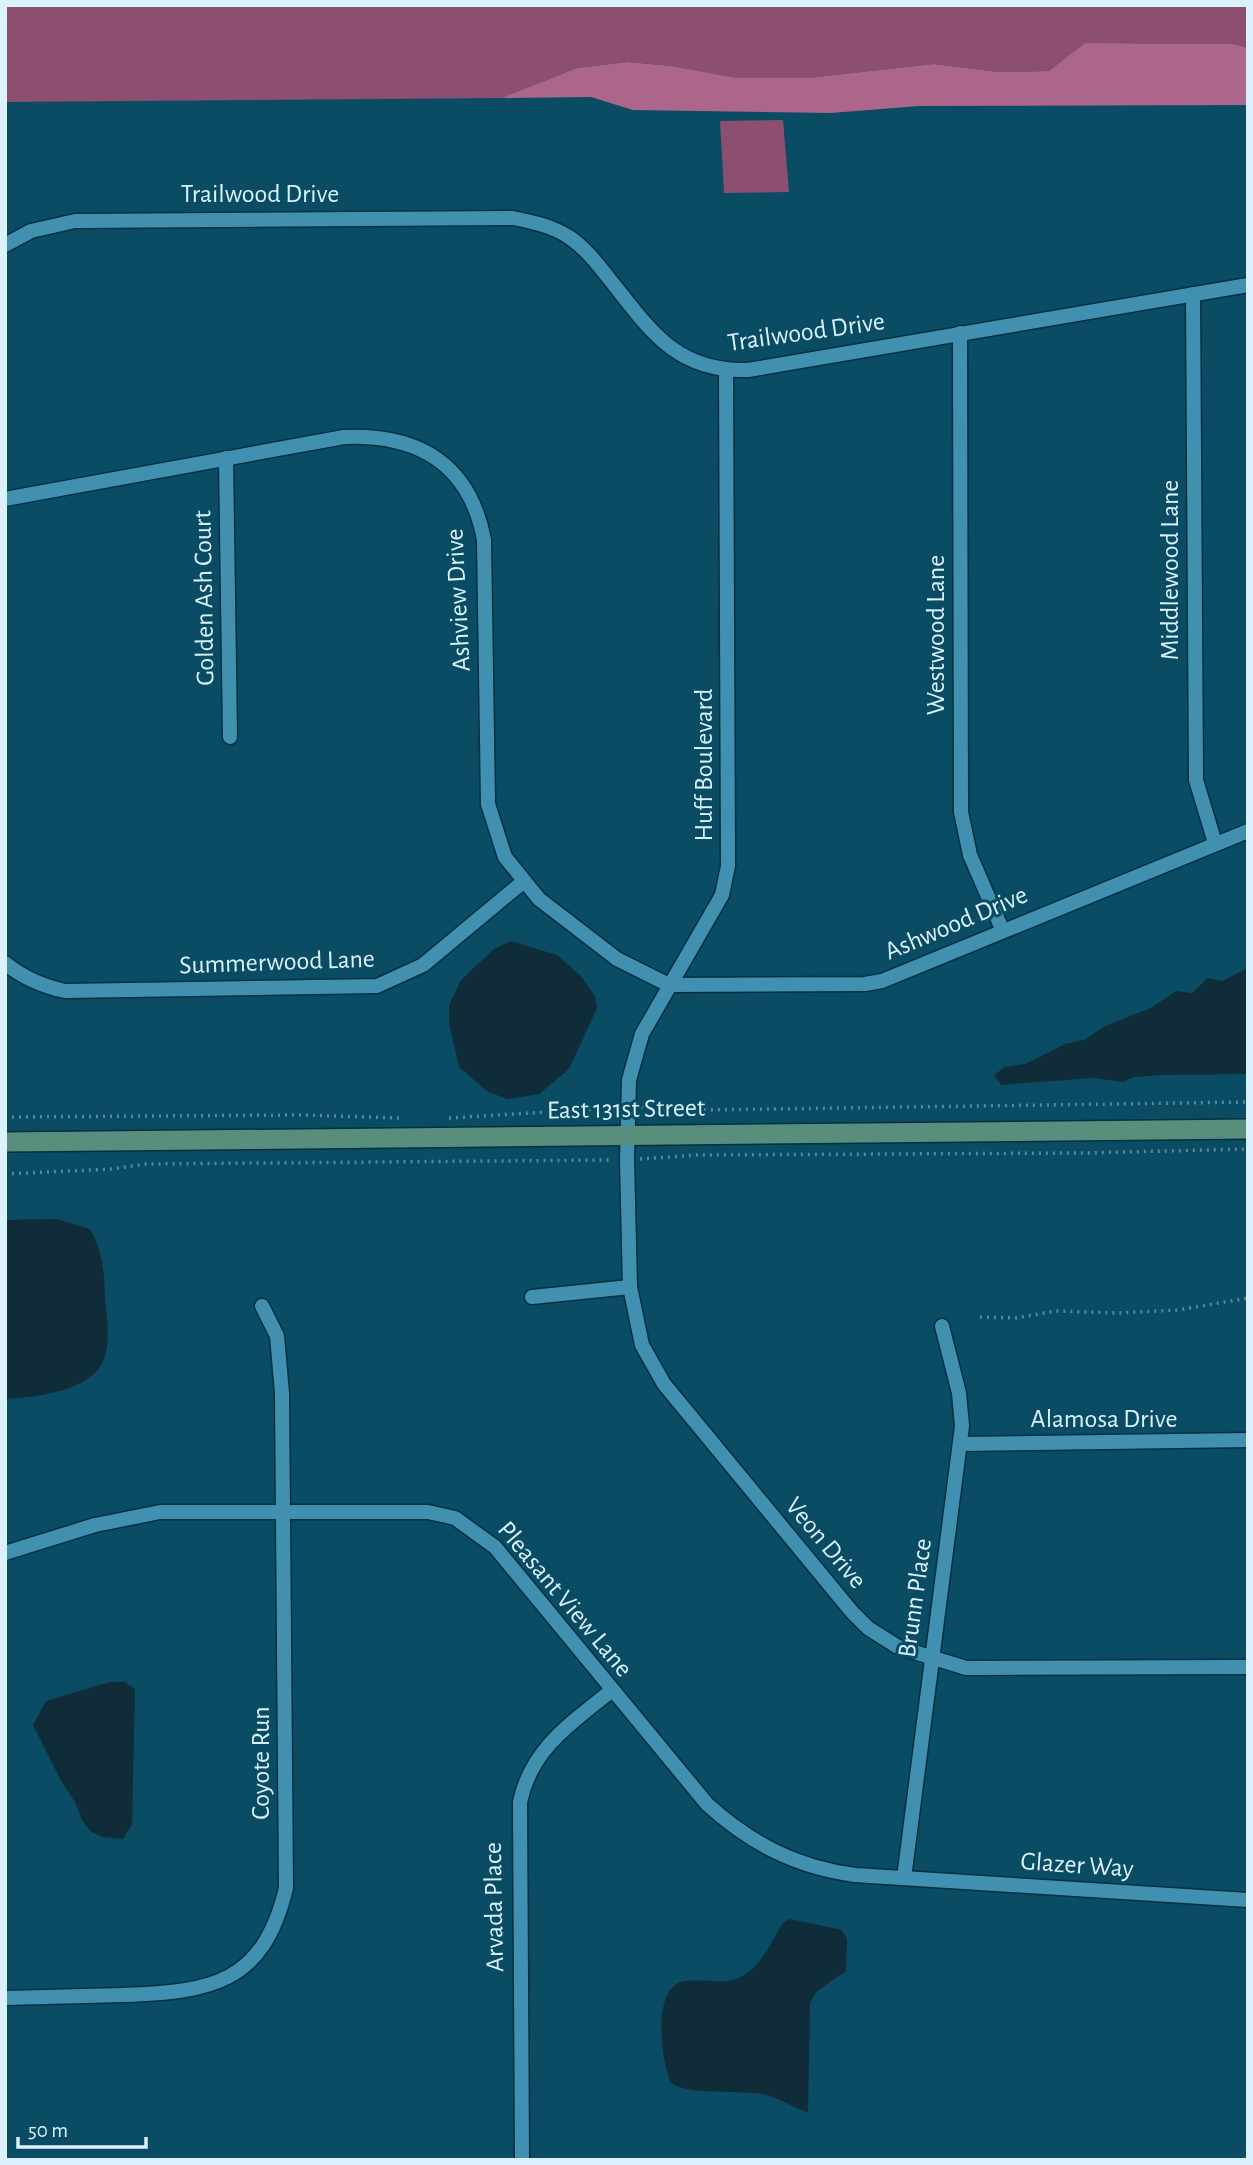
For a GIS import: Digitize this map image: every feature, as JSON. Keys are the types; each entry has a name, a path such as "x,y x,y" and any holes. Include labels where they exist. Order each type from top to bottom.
{"street":[{"name":"Trailwood Drive","path":"7,244 31,231 75,221 524,220 552,228 586,251 653,334 673,351 710,368 726,370 748,370 1248,285"},
{"name":"Middlewood Lane","path":"1193,294 1196,780 1215,843"},
{"name":"Westwood Lane","path":"960,333 961,811 970,855 1002,929"},
{"name":"Huff Boulevard","path":"628,1135 628,1094 634,1058 642,1034 669,985 698,942 722,895 728,866 726,370"},
{"name":"Ashview Drive","path":"5,499 344,437 381,437 419,447 440,460 458,479 473,502 484,540 488,804 505,857 524,881 561,918 617,959 669,985"},
{"name":"Golden Ash Court","path":"226,458 230,737"},
{"name":"Ashwood Drive","path":"669,985 873,983 911,971 1002,929 1248,831"},
{"name":"Summerwood Lane","path":"5,963 18,974 44,987 65,991 377,986 424,965 524,881"},
{"name":"East 131st Street","path":"5,1142 1248,1129"},
{"name":"Veon Drive","path":"628,1135 630,1287 642,1345 664,1384 852,1612 898,1647 966,1668 1248,1667"},
{"path":"532,1297 630,1287"},
{"name":"Coyote Run","path":"5,1998 197,1990 237,1972 268,1939 280,1914 286,1888 280,1350 277,1336 262,1306"},
{"name":"Brunn Place","path":"904,1878 961,1444 959,1392 942,1326"},
{"name":"Alamosa Drive","path":"961,1444 1248,1440"},
{"name":"Pleasant View Lane","path":"5,1553 138,1514 401,1510 455,1518 495,1547 611,1691 707,1804 759,1846 796,1862 835,1873 904,1878"},
{"name":"Arvada Place","path":"522,2160 520,1802 523,1785 542,1750 611,1691"},
{"name":"Glazer Way","path":"904,1878 1248,1900"}],"path":[{"path":"980,1317 1016,1318 1056,1311 1118,1313 1178,1310 1248,1298"}],"shaded area":[{"path":"5,5 1248,5 1248,48 1234,44 1086,43 1049,71 999,72 934,64 808,78 737,78 672,66 628,62 577,68 501,98 5,102"},
{"path":"1085,43 1234,44 1248,48 1248,105 919,106 831,113 633,110 591,97 501,98 577,68 628,62 672,66 737,78 808,78 934,64 999,72 1049,71"},
{"path":"783,120 789,192 724,193 720,121"}],"water":[{"path":"511,941 557,955 581,976 595,996 597,1008 569,1069 539,1094 508,1099 488,1092 459,1067 449,1023 449,1006 461,980 494,949"},
{"path":"1248,968 1248,1074 1160,1075 1134,1077 1123,1082 1092,1078 1001,1085 994,1075 1005,1067 1025,1064 1065,1044 1084,1040 1105,1026 1151,1008 1176,991 1192,993 1208,978 1222,981"},
{"path":"57,1219 90,1229 98,1245 103,1270 107,1323 104,1360 92,1376 69,1388 42,1395 5,1399 5,1220"},
{"path":"110,1682 125,1682 135,1689 132,1824 123,1839 103,1837 90,1831 33,1725 46,1701"},
{"path":"790,1919 842,1930 847,1939 846,1971 816,1992 810,2003 808,2113 762,2094 700,2091 671,2083 664,2058 662,2025 667,1996 674,1986 693,1980 730,1981 744,1975 756,1965 783,1923"}]}
